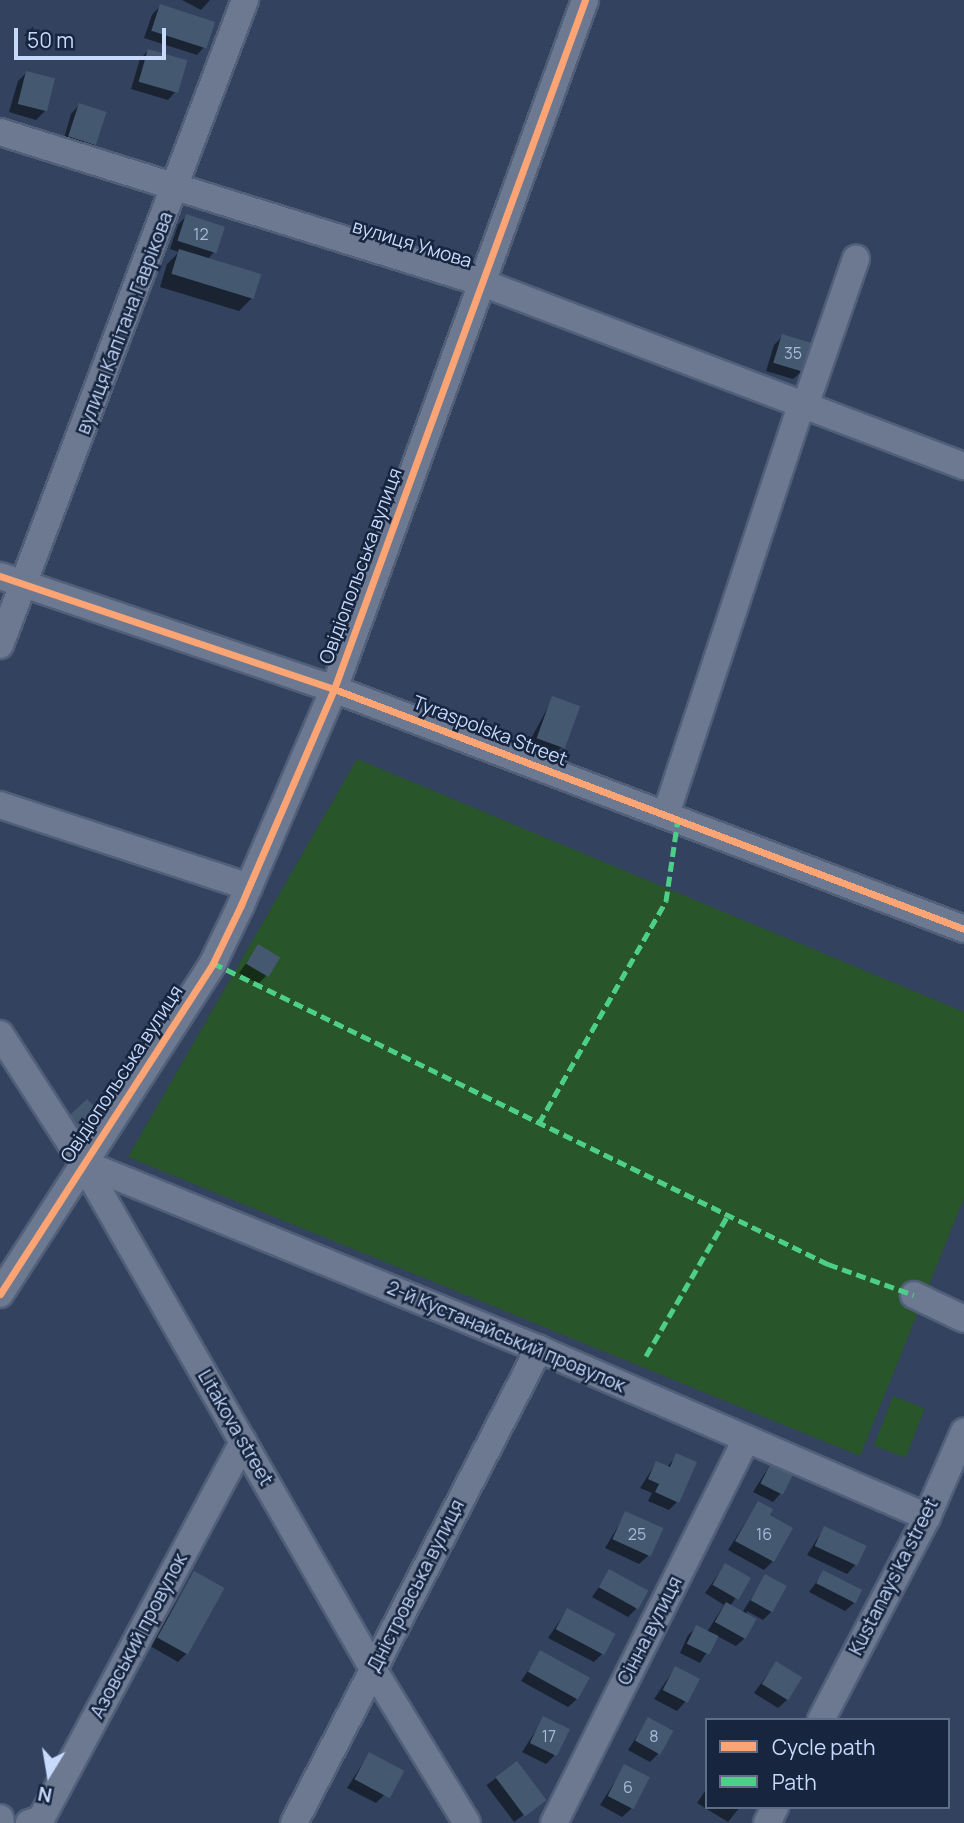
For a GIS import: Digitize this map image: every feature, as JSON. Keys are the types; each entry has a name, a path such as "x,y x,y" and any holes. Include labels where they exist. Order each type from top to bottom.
{"street":[{"name":"вулиця Капітана Гаврікова","path":"0,645 12,579 177,188 245,0"},
{"name":"Овідіопольська вулиця","path":"0,1294 213,963 249,887 334,689 480,282 585,0"},
{"name":"вулиця Умова","path":"0,132 480,282 964,466"},
{"path":"666,814 803,405 856,259"},
{"name":"Tyraspolska Street","path":"12,579 334,689 964,929"},
{"path":"0,805 249,887"},
{"name":"Litakova street","path":"0,1034 83,1163 373,1669 467,1823"},
{"name":"2-й Кустанайський провулок","path":"83,1163 539,1349 927,1517"},
{"path":"914,1295 964,1319"},
{"name":"Дністровська вулиця","path":"294,1823 539,1349"},
{"name":"Kustanays'ka street","path":"822,1718 927,1517 964,1432"},
{"name":"Сінна вулиця","path":"554,1823 746,1440"},
{"name":"Азовський провулок","path":"29,1823 41,1819 243,1442"},
{"path":"0,1818 1,1823"}],"green space":[{"path":"357,759 964,1012 964,1198 860,1456 128,1157"},
{"path":"893,1396 925,1408 906,1458 874,1445"}],"building":[{"path":"160,4 215,22 207,49 151,31"},
{"path":"148,49 187,60 178,93 139,82"},
{"path":"26,71 55,78 47,111 18,104"},
{"path":"79,103 107,112 96,145 68,136"},
{"path":"186,214 225,227 216,253 177,241"},
{"path":"179,249 261,274 254,299 171,274"},
{"path":"782,334 812,343 803,372 773,363"},
{"path":"552,696 580,706 565,749 537,738"},
{"path":"258,944 280,957 268,977 246,964"},
{"path":"87,1099 98,1111 77,1130 67,1118"},
{"path":"676,1453 697,1462 679,1503 655,1492 659,1484 648,1479 656,1461 670,1467"},
{"path":"775,1455 797,1466 783,1495 760,1484"},
{"path":"758,1501 773,1509 770,1515 793,1528 774,1562 735,1541"},
{"path":"625,1511 663,1528 651,1556 612,1539"},
{"path":"824,1526 867,1546 857,1566 815,1546"},
{"path":"725,1563 751,1578 738,1600 712,1585"},
{"path":"609,1569 648,1591 638,1609 599,1587"},
{"path":"823,1570 862,1590 855,1603 816,1583"},
{"path":"194,1571 225,1588 188,1654 157,1637"},
{"path":"765,1574 787,1586 772,1612 750,1600"},
{"path":"726,1602 757,1619 745,1639 715,1622"},
{"path":"567,1608 616,1634 604,1655 556,1629"},
{"path":"696,1625 718,1636 709,1655 687,1644"},
{"path":"540,1650 590,1678 578,1699 528,1672"},
{"path":"776,1661 802,1677 788,1700 762,1684"},
{"path":"675,1666 700,1679 688,1703 663,1690"},
{"path":"543,1716 570,1729 557,1756 530,1743"},
{"path":"648,1717 673,1731 660,1755 635,1741"},
{"path":"369,1752 404,1771 390,1798 354,1779"},
{"path":"517,1761 546,1800 525,1816 495,1777"},
{"path":"624,1764 650,1777 633,1809 608,1796"}],"marked path":[{"path":"539,1123 666,901 678,819"},
{"path":"213,963 828,1264 914,1295"},
{"path":"646,1356 728,1215"}],"cycle path":[{"path":"0,1294 213,963 241,905 334,689 585,0"},
{"path":"0,576 334,689 964,929"}]}
